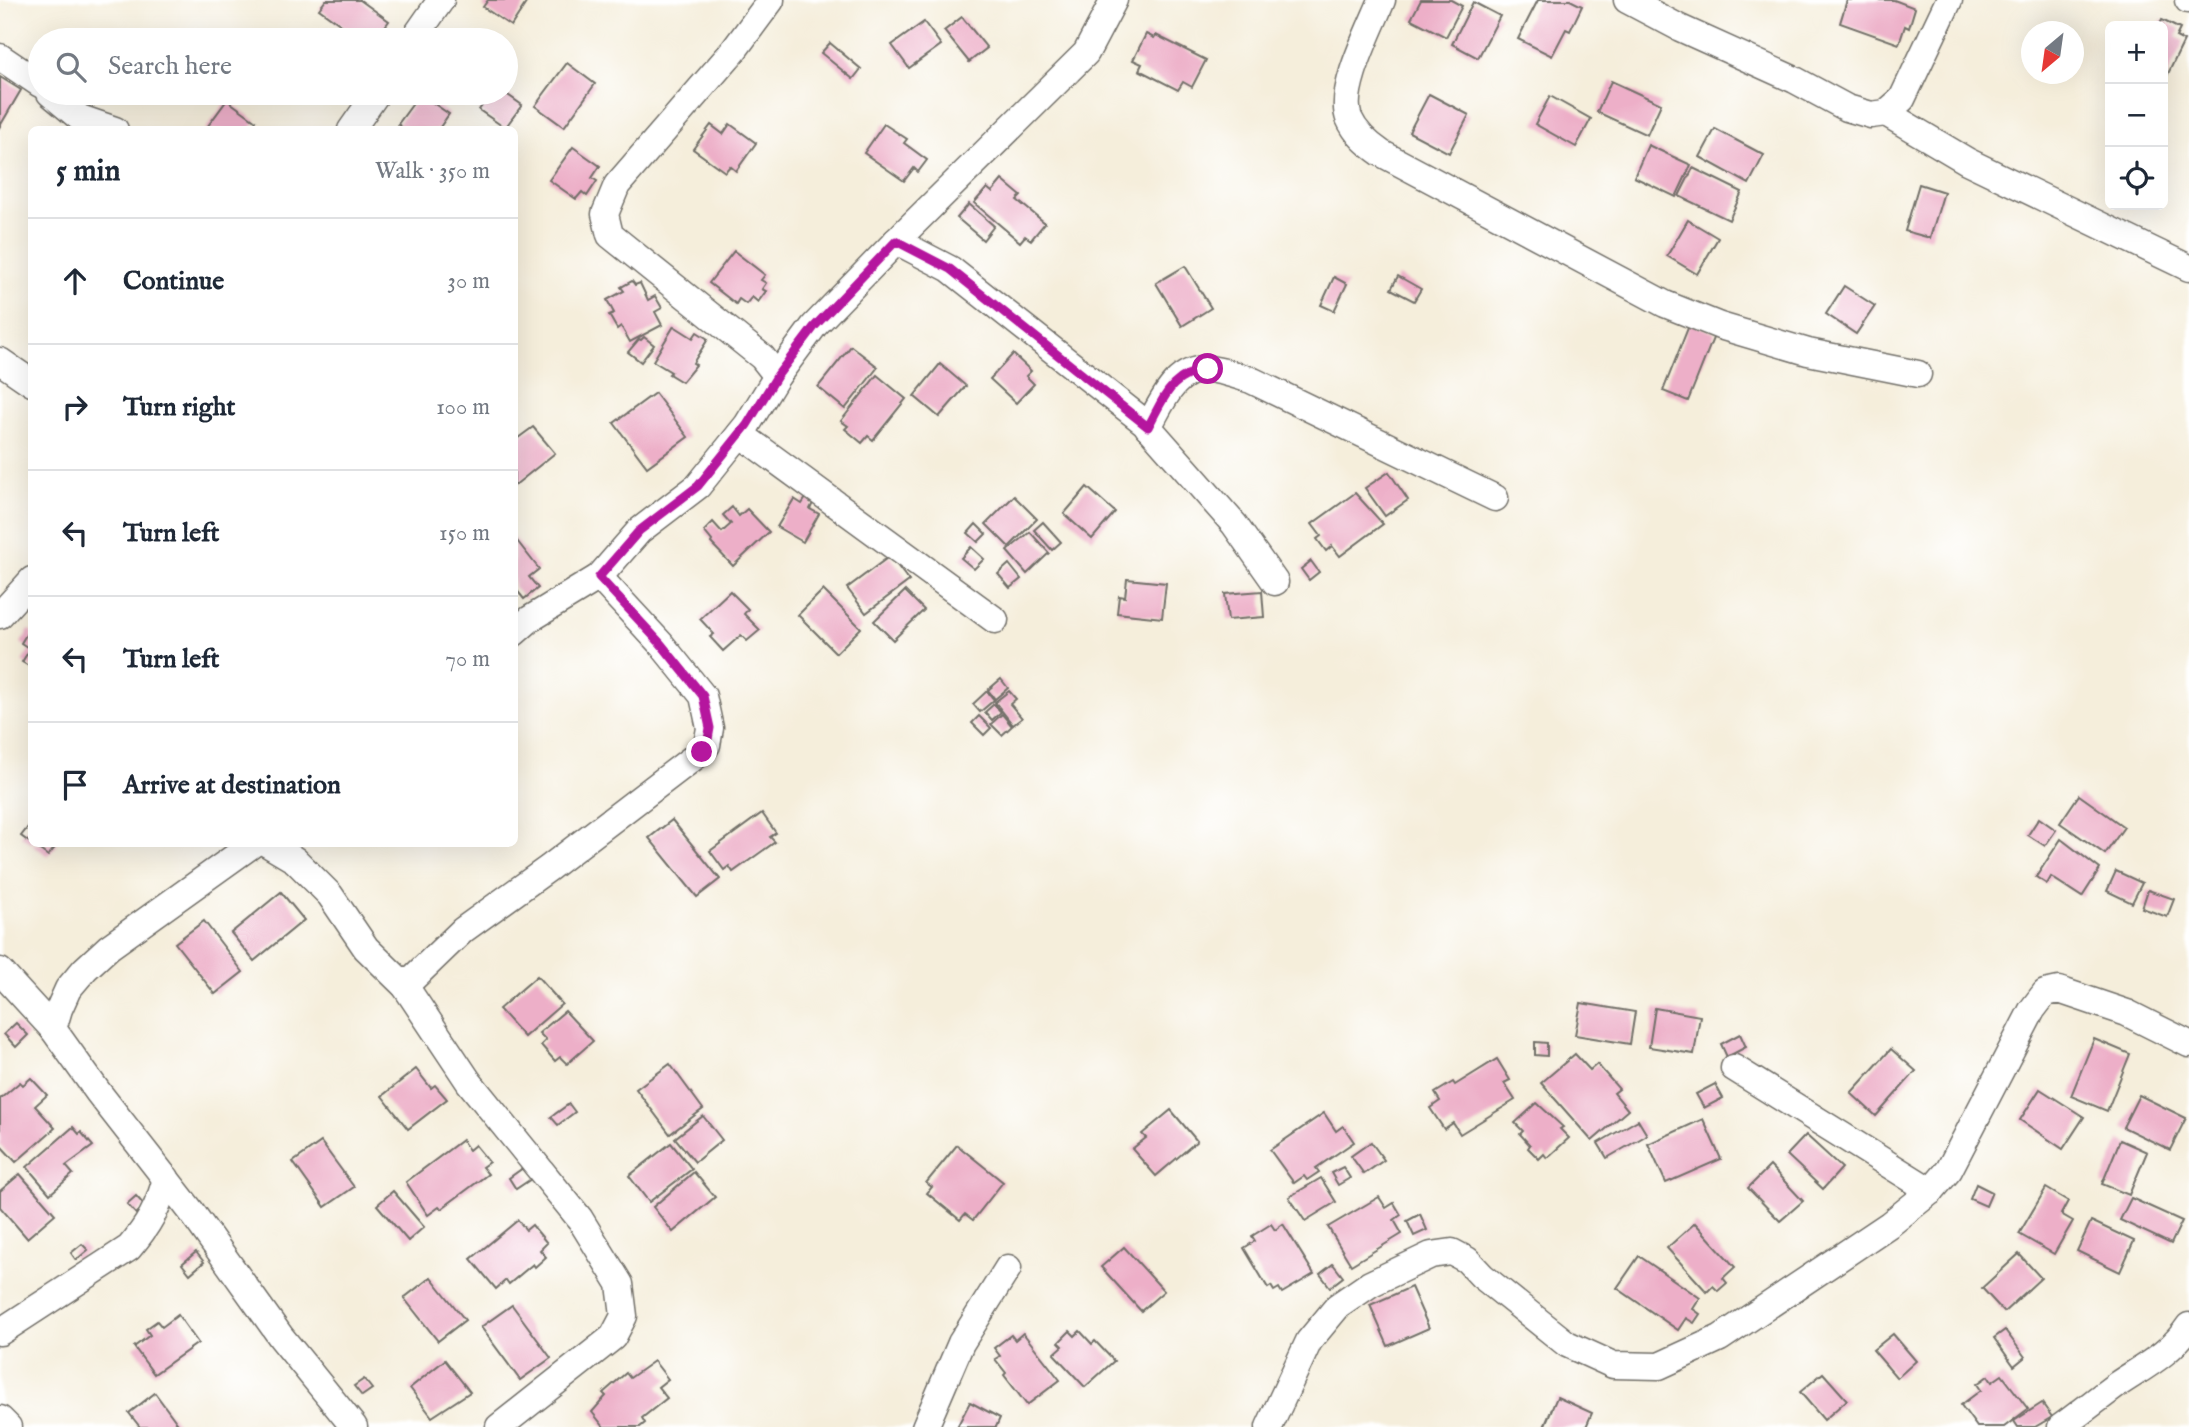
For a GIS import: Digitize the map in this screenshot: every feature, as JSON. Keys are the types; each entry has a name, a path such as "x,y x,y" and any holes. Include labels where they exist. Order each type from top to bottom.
{"street":[{"path":"421,28 441,0"},
{"path":"518,630 530,619 599,577 639,531 698,486 740,434 777,376 814,327 896,241 1086,53 1114,0"},
{"path":"1382,0 1348,88 1348,116 1365,142 1665,304 1720,326 1808,352 1918,374"},
{"path":"1627,0 1664,8 1847,108 1871,115 1886,113 1902,99 1949,0"},
{"path":"764,2 734,50 617,185 605,214 610,235 762,357 777,376"},
{"path":"0,57 28,76"},
{"path":"64,105 80,118 104,126"},
{"path":"354,126 369,105"},
{"path":"1886,113 1967,161 2189,268"},
{"path":"896,241 950,269 1148,427 1234,524 1275,582"},
{"path":"0,361 28,380"},
{"path":"1148,427 1173,383 1191,372 1208,369 1251,380 1495,498"},
{"path":"740,434 995,620"},
{"path":"405,986 463,930 702,752 707,745 710,728 703,696 661,644 599,577"},
{"path":"0,615 28,584"},
{"path":"53,1029 58,1009 68,989 85,969 109,947 249,847"},
{"path":"273,847 295,860 330,895 366,948 405,986 468,1082 580,1219 620,1284 624,1316 613,1337 499,1427"},
{"path":"0,971 53,1029 98,1092 166,1178 281,1337 354,1427"},
{"path":"1269,1427 1308,1341 1338,1306 1370,1283 1432,1255 1452,1252 1467,1259 1482,1276 1567,1344 1613,1365 1659,1366 1720,1338 1890,1224 1931,1191 1949,1170 2032,1010 2045,993 2059,989 2115,1009 2189,1044"},
{"path":"1734,1068 1931,1191"},
{"path":"0,1332 129,1248 156,1211 166,1178"},
{"path":"925,1427 961,1343 1008,1268"},
{"path":"2062,1427 2162,1356 2180,1339 2189,1325"},
{"path":"0,1419 8,1427"}],"building":[{"path":"326,0 360,0 389,21 384,28 345,28 319,9"},
{"path":"488,0 528,0 511,26 483,7"},
{"path":"1421,0 1451,0 1462,6 1446,37 1411,19"},
{"path":"1538,0 1570,0 1582,6 1570,31 1566,29 1552,56 1518,39"},
{"path":"1847,0 1894,0 1915,8 1909,28 1905,26 1899,44 1840,23"},
{"path":"1473,2 1500,16 1478,58 1452,44"},
{"path":"962,17 987,48 969,62 944,31"},
{"path":"924,22 941,45 909,68 892,45"},
{"path":"2168,23 2180,29 2176,37 2184,41 2168,74"},
{"path":"1146,34 1154,38 1156,35 1206,60 1192,87 1183,82 1178,90 1139,70 1142,64 1133,60"},
{"path":"830,43 861,69 853,79 821,53"},
{"path":"567,63 595,84 564,127 535,106"},
{"path":"0,77 21,90 0,126"},
{"path":"1611,81 1661,104 1647,135 1597,112"},
{"path":"1429,94 1469,115 1449,153 1409,132"},
{"path":"1550,96 1591,119 1576,147 1535,124"},
{"path":"518,102 522,105 506,126 502,126 479,110 483,105 518,105"},
{"path":"223,105 234,105 256,121 253,126 208,126"},
{"path":"412,105 436,105 449,114 441,126 398,124"},
{"path":"730,124 756,143 736,171 730,166 725,172 693,149 711,125 723,134"},
{"path":"884,124 907,139 904,143 927,160 918,172 914,168 904,181 864,153"},
{"path":"1715,129 1764,155 1749,184 1700,157"},
{"path":"1648,145 1691,165 1676,197 1634,177"},
{"path":"573,147 600,166 592,178 597,181 587,196 582,192 576,199 549,180"},
{"path":"1693,168 1742,192 1729,220 1679,196"},
{"path":"1002,180 1021,196 1017,200 1045,223 1031,240 1025,236 1020,242 974,203 987,188 992,192"},
{"path":"1919,184 1944,192 1930,238 1905,231"},
{"path":"969,204 994,226 983,240 957,218"},
{"path":"1688,220 1718,238 1697,274 1667,256"},
{"path":"734,251 765,275 761,280 766,283 762,289 766,291 758,302 752,297 746,304 739,299 736,304 709,283"},
{"path":"1185,266 1211,308 1182,326 1156,283"},
{"path":"1398,276 1421,289 1414,301 1391,289"},
{"path":"1334,277 1347,284 1334,311 1321,305"},
{"path":"632,281 635,285 640,283 648,300 655,296 662,308 655,312 662,325 630,342 621,326 617,329 609,315 614,313 607,300 624,291 621,287"},
{"path":"1844,286 1875,306 1856,334 1826,314"},
{"path":"1690,323 1715,333 1688,401 1663,391"},
{"path":"674,326 693,338 697,332 708,339 693,363 696,365 682,382 653,361"},
{"path":"644,337 654,345 641,362 628,352"},
{"path":"851,346 878,367 845,409 818,387"},
{"path":"1013,354 1031,371 1026,376 1034,384 1016,403 990,379"},
{"path":"940,364 966,386 939,417 914,396"},
{"path":"877,375 906,399 873,440 868,436 862,443 845,429 848,426 841,421"},
{"path":"655,393 688,437 647,467 614,423"},
{"path":"533,427 555,453 518,483 518,438"},
{"path":"1389,472 1408,500 1385,516 1365,488"},
{"path":"1087,487 1115,512 1092,539 1064,514"},
{"path":"1355,493 1383,524 1340,556 1332,546 1326,551 1317,539 1321,536 1312,524"},
{"path":"1014,496 1037,519 1009,547 986,524"},
{"path":"806,498 813,503 810,509 819,514 803,542 777,527 794,499 802,504"},
{"path":"732,507 739,516 747,509 769,532 733,566 711,543 704,531 713,522 722,532 731,524 723,515"},
{"path":"1043,522 1061,542 1052,550 1034,530"},
{"path":"976,524 986,534 978,542 968,533"},
{"path":"1030,532 1049,553 1027,574 1007,551"},
{"path":"518,542 539,569 529,577 538,588 524,599 518,592"},
{"path":"971,547 984,559 974,569 961,558"},
{"path":"890,556 909,581 866,613 847,588"},
{"path":"1311,561 1319,572 1309,580 1301,569"},
{"path":"1009,564 1021,579 1010,588 998,574"},
{"path":"1127,579 1166,583 1162,618 1117,613 1119,596 1125,597"},
{"path":"823,590 861,628 836,653 798,615"},
{"path":"730,591 748,609 744,614 760,630 747,641 741,635 723,651 710,637 714,634 700,619"},
{"path":"905,591 924,610 893,640 874,621"},
{"path":"1262,591 1264,617 1228,620 1225,594"},
{"path":"28,632 28,648 21,643"},
{"path":"28,652 28,666 22,662"},
{"path":"1001,679 1008,688 995,699 988,690"},
{"path":"987,691 994,700 980,712 973,704"},
{"path":"1009,691 1016,699 1010,704 1022,718 1013,725 995,702"},
{"path":"994,704 1001,712 992,720 985,712"},
{"path":"1002,714 1012,726 1002,735 991,724"},
{"path":"979,716 991,728 984,735 972,723"},
{"path":"2079,795 2124,827 2105,854 2060,823"},
{"path":"762,813 776,833 770,837 775,842 733,872 729,866 724,870 710,851"},
{"path":"2039,818 2056,830 2045,846 2028,835"},
{"path":"672,820 720,879 697,897 649,838"},
{"path":"28,827 28,841 21,836"},
{"path":"2061,839 2100,869 2082,897 2051,877 2047,884 2036,877"},
{"path":"36,847 56,847 48,856"},
{"path":"2116,871 2142,883 2132,903 2107,891"},
{"path":"2148,890 2174,899 2167,917 2142,908"},
{"path":"281,892 304,920 254,961 231,933"},
{"path":"204,921 243,972 215,994 175,943"},
{"path":"537,976 562,1004 524,1037 499,1009"},
{"path":"1581,1003 1635,1012 1630,1044 1575,1035"},
{"path":"1655,1008 1700,1016 1694,1054 1649,1047"},
{"path":"565,1011 593,1041 567,1064 560,1057 555,1061 541,1045 546,1040 539,1033"},
{"path":"16,1023 28,1035 16,1047 4,1034"},
{"path":"1740,1034 1746,1047 1727,1057 1721,1044"},
{"path":"2094,1039 2130,1054 2107,1111 2071,1096"},
{"path":"1535,1042 1547,1043 1547,1056 1535,1055"},
{"path":"1891,1049 1916,1071 1876,1116 1851,1093"},
{"path":"1575,1054 1590,1070 1597,1064 1619,1089 1614,1093 1628,1110 1592,1141 1541,1083"},
{"path":"1497,1059 1510,1080 1504,1083 1515,1100 1460,1134 1453,1123 1444,1129 1430,1108 1440,1101 1435,1093 1453,1082 1455,1085"},
{"path":"670,1064 703,1109 670,1134 636,1089"},
{"path":"416,1069 431,1088 435,1085 447,1099 408,1129 382,1096"},
{"path":"31,1078 47,1095 35,1106 55,1128 16,1162 0,1145 0,1099 20,1082 23,1085"},
{"path":"1715,1084 1723,1098 1704,1108 1696,1094"},
{"path":"2040,1089 2084,1117 2063,1149 2020,1120"},
{"path":"2139,1095 2186,1118 2170,1150 2123,1127"},
{"path":"1537,1103 1563,1127 1560,1129 1569,1138 1547,1158 1544,1154 1539,1159 1528,1148 1530,1145 1520,1134 1523,1131 1515,1123"},
{"path":"569,1104 575,1112 558,1125 551,1117"},
{"path":"1171,1110 1197,1141 1156,1176 1132,1149 1146,1138 1142,1134"},
{"path":"1324,1113 1336,1131 1343,1126 1354,1142 1316,1168 1319,1172 1307,1180 1304,1176 1294,1183 1270,1150"},
{"path":"703,1116 722,1140 695,1162 675,1138"},
{"path":"1703,1119 1721,1159 1666,1183 1648,1144"},
{"path":"1638,1120 1647,1135 1607,1158 1598,1143"},
{"path":"73,1127 93,1146 66,1166 73,1174 50,1194 27,1167"},
{"path":"1806,1135 1842,1168 1823,1189 1787,1155"},
{"path":"462,1140 469,1150 475,1145 489,1162 482,1167 488,1174 441,1209 439,1207 428,1215 406,1182"},
{"path":"2120,1140 2147,1152 2129,1195 2102,1184"},
{"path":"321,1142 354,1187 325,1207 293,1162"},
{"path":"1371,1142 1384,1160 1364,1174 1351,1156"},
{"path":"671,1143 692,1169 649,1202 629,1176"},
{"path":"957,1145 1003,1182 973,1220 965,1214 960,1220 927,1193 932,1187 926,1183"},
{"path":"1770,1166 1803,1201 1780,1221 1748,1188"},
{"path":"1343,1167 1350,1178 1338,1185 1331,1173"},
{"path":"523,1168 531,1179 516,1189 509,1178"},
{"path":"694,1172 715,1197 673,1232 653,1207"},
{"path":"20,1174 55,1214 27,1238 0,1207 0,1191"},
{"path":"1321,1178 1336,1202 1305,1221 1289,1197"},
{"path":"1976,1184 1992,1192 1986,1206 1970,1199"},
{"path":"2046,1188 2068,1201 2061,1214 2073,1221 2054,1254 2019,1234"},
{"path":"393,1191 424,1227 408,1241 377,1205"},
{"path":"136,1196 145,1206 136,1214 127,1204"},
{"path":"1379,1197 1386,1208 1394,1203 1401,1215 1394,1220 1402,1234 1351,1265 1328,1227"},
{"path":"2131,1198 2182,1221 2171,1244 2120,1220"},
{"path":"1420,1214 1427,1230 1414,1236 1407,1221"},
{"path":"518,1220 526,1230 532,1225 547,1243 540,1250 546,1257 509,1284 506,1280 496,1289 471,1259"},
{"path":"2091,1221 2134,1241 2120,1272 2077,1251"},
{"path":"1695,1223 1735,1267 1723,1278 1727,1283 1718,1291 1713,1286 1707,1292 1667,1248"},
{"path":"1271,1224 1275,1230 1283,1224 1314,1274 1282,1293 1279,1288 1274,1291 1271,1286 1268,1288 1244,1248 1255,1241 1252,1236"},
{"path":"82,1244 88,1250 76,1260 71,1253"},
{"path":"1124,1247 1164,1291 1141,1311 1101,1267"},
{"path":"196,1252 204,1262 190,1274 182,1264"},
{"path":"2019,1254 2041,1278 2004,1312 1982,1288"},
{"path":"1639,1256 1700,1298 1693,1309 1700,1314 1694,1323 1686,1318 1678,1330 1617,1288"},
{"path":"1333,1264 1343,1277 1330,1287 1320,1274"},
{"path":"431,1277 465,1320 438,1341 404,1298"},
{"path":"1411,1287 1429,1328 1388,1346 1370,1305"},
{"path":"512,1305 551,1358 520,1380 481,1327"},
{"path":"178,1315 198,1343 154,1374 134,1347 150,1335 146,1329 157,1321 162,1327"},
{"path":"2005,1330 2025,1357 2014,1366 1994,1338"},
{"path":"1070,1331 1075,1336 1080,1331 1092,1344 1095,1341 1114,1361 1085,1387 1054,1354 1063,1346 1059,1342"},
{"path":"1023,1333 1060,1380 1027,1405 1004,1375 1006,1373 995,1359 1000,1356 994,1348 1011,1335 1015,1340"},
{"path":"1893,1334 1916,1361 1897,1378 1873,1350"},
{"path":"445,1360 470,1392 432,1417 410,1388"},
{"path":"654,1361 668,1379 658,1387 667,1398 642,1418 645,1423 640,1427 604,1427 592,1412 606,1396 603,1393 626,1373 630,1378"},
{"path":"1823,1373 1847,1400 1824,1420 1800,1392"},
{"path":"2002,1375 2028,1409 2004,1427 1977,1427 1961,1405 1981,1390 1977,1384 1988,1376 1992,1382"},
{"path":"364,1379 372,1389 362,1396 354,1386"},
{"path":"155,1393 180,1427 140,1427 129,1413"},
{"path":"1557,1397 1592,1413 1586,1427 1544,1427"},
{"path":"970,1402 1000,1418 996,1427 957,1427"},
{"path":"2042,1403 2052,1417 2035,1427 2018,1427 2014,1421"}],"route":[{"path":"702,752 707,745 710,728 703,696 661,644 599,577 639,531 698,486 747,425 777,376 814,327 896,241 950,269 1148,427 1173,383 1191,372 1208,369"}]}
